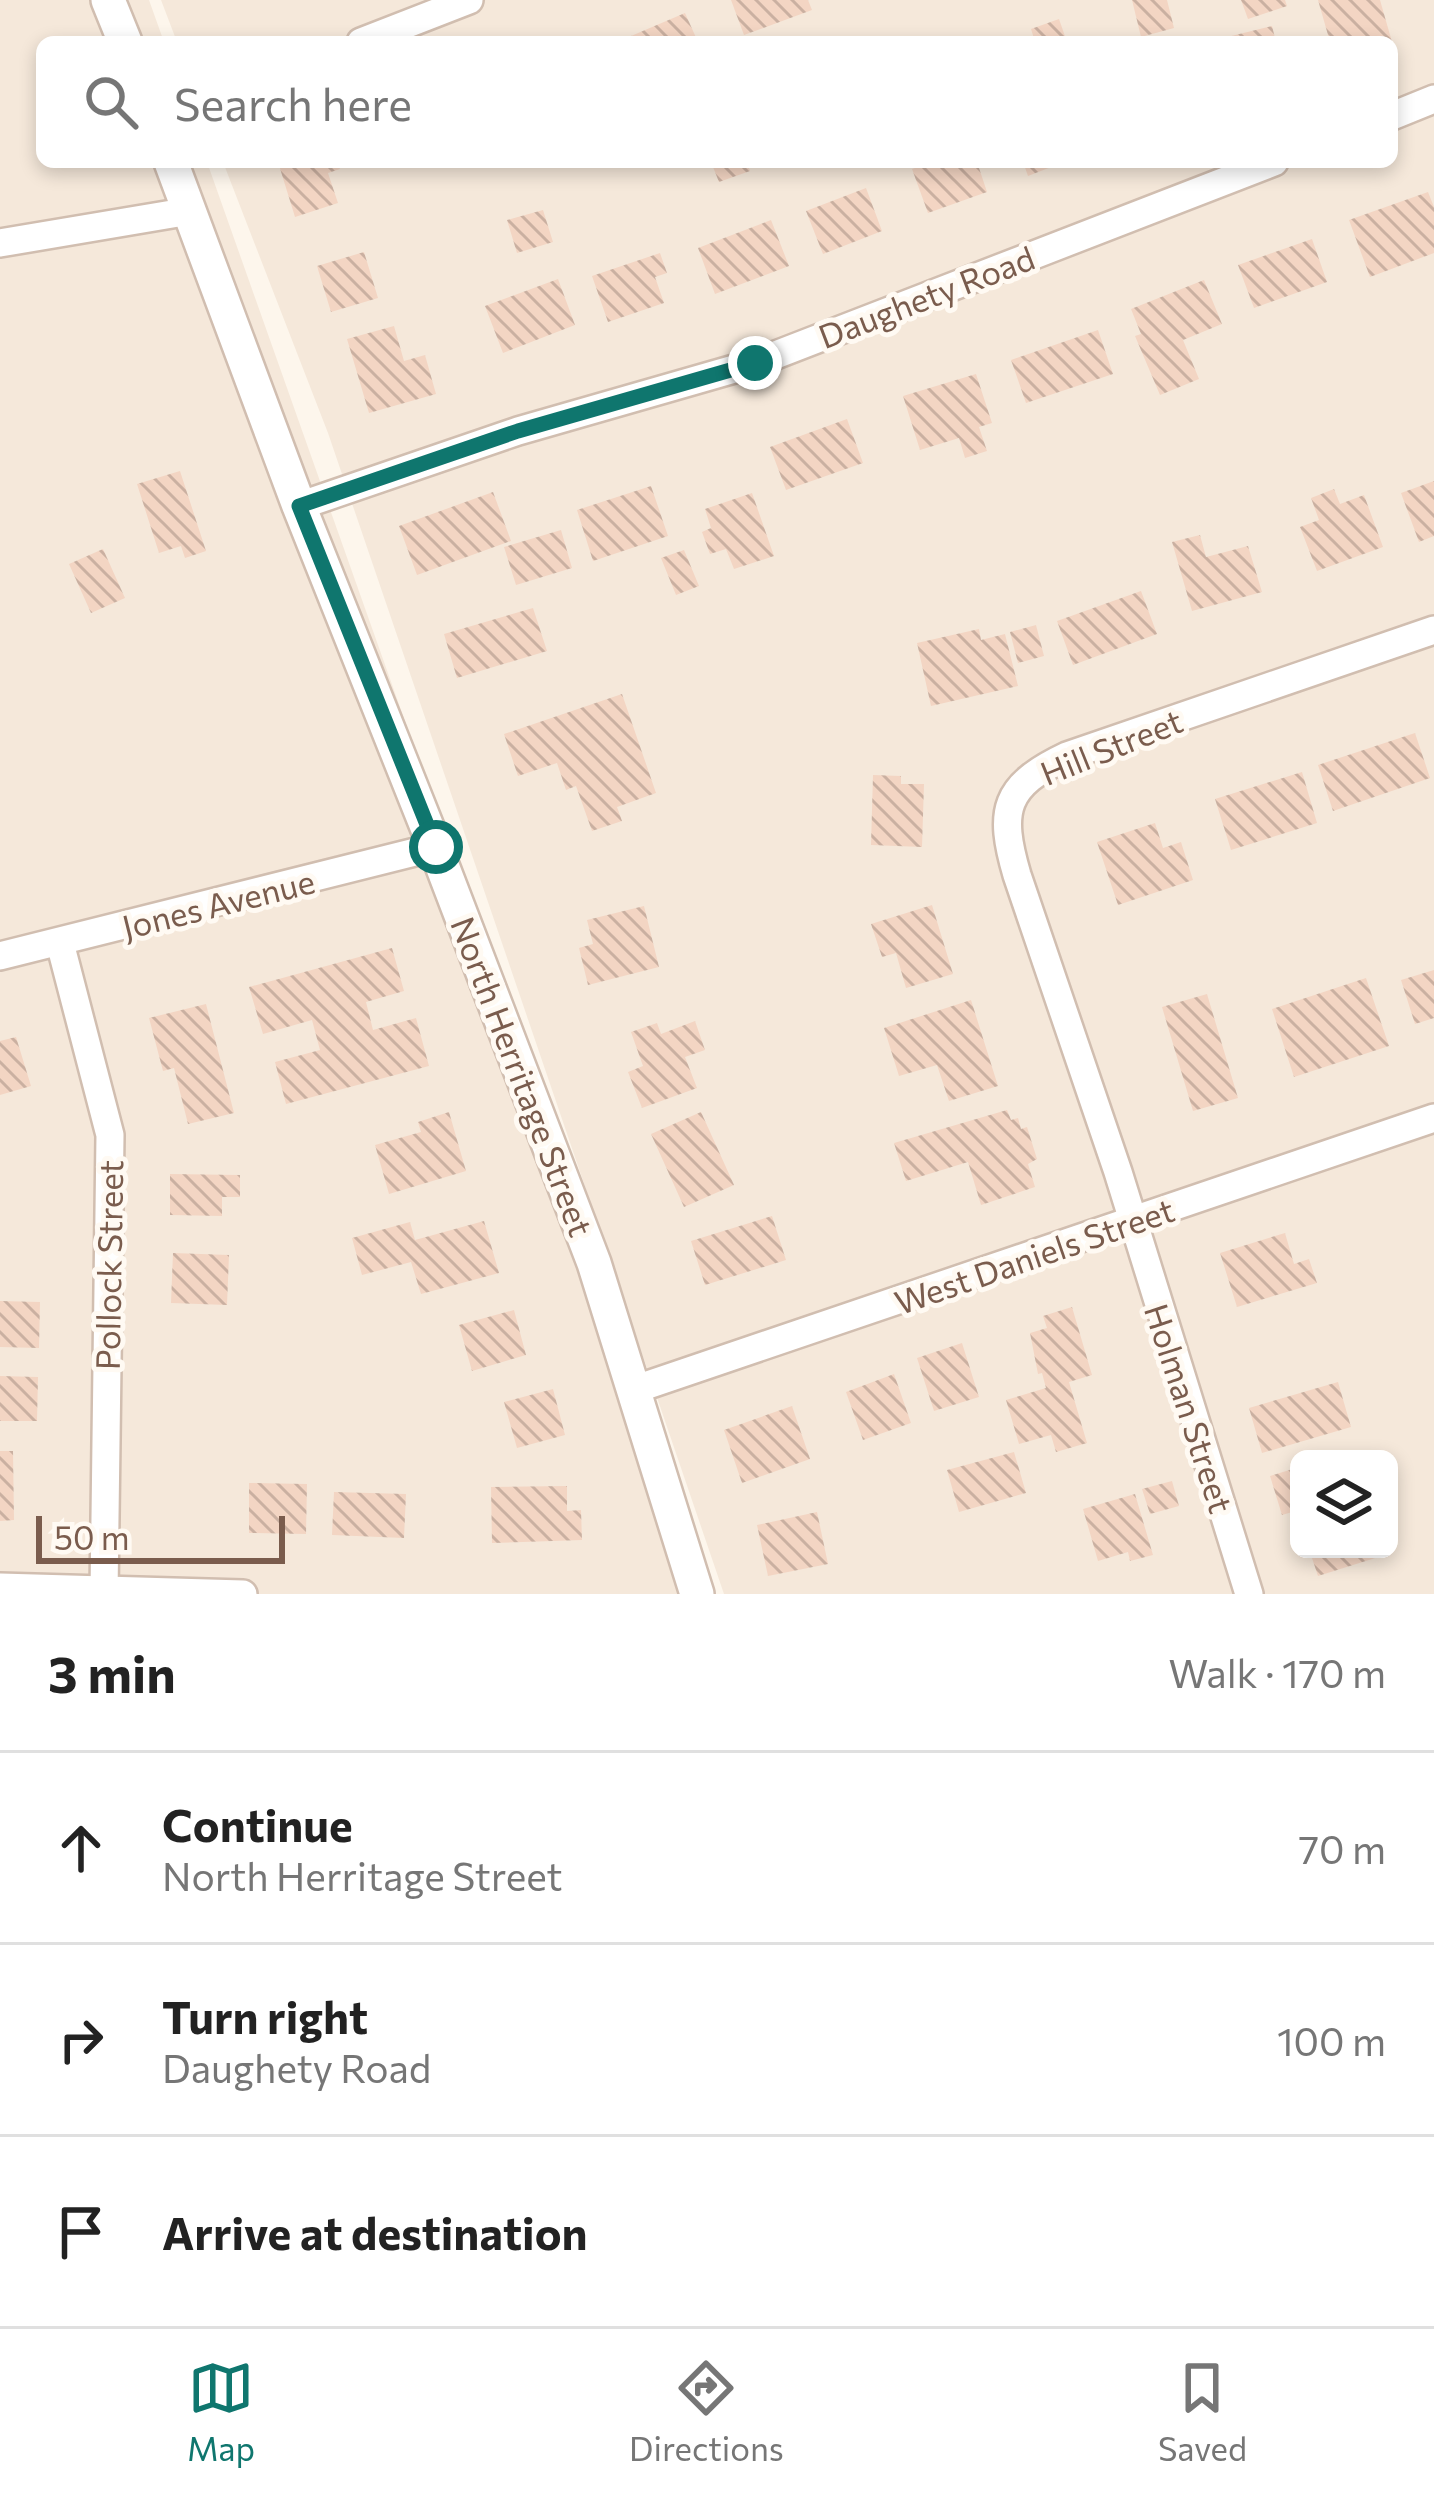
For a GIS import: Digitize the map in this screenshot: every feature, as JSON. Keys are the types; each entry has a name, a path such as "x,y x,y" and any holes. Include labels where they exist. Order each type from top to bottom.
{"street":[{"path":"109,0 123,36"},
{"path":"377,36 469,0"},
{"path":"1398,114 1434,99"},
{"name":"North Herritage Street","path":"173,168 299,506 436,847 594,1263 697,1594"},
{"name":"Daughety Road","path":"299,506 518,431 755,363 1259,168"},
{"path":"0,243 190,211"},
{"name":"Hill Street","path":"1133,1222 1017,875 1006,839 1006,811 1018,788 1040,769 1067,756 1434,630"},
{"name":"Jones Avenue","path":"0,956 436,847"},
{"name":"Pollock Street","path":"60,944 110,1136 104,1592"},
{"name":"West Daniels Street","path":"633,1390 1434,1118"},
{"name":"Holman Street","path":"1133,1222 1249,1594"},
{"path":"0,1587 243,1594"}],"shaded area":[{"path":"0,0 149,0 162,36 36,36 36,168 209,168 714,1594 0,1594"},
{"path":"161,0 1434,0 1434,1594 724,1594 328,433 225,168 1398,168 1398,36 175,36"}],"building":[{"path":"731,0 808,0 812,10 744,35"},
{"path":"1132,0 1167,0 1174,28 1141,36"},
{"path":"1241,0 1285,0 1287,6 1248,19"},
{"path":"1318,0 1380,0 1390,36 1328,36"},
{"path":"685,13 695,36 631,36"},
{"path":"1059,19 1065,36 1033,36 1031,29"},
{"path":"1272,26 1274,36 1231,36"},
{"path":"280,168 340,168 328,173 338,203 295,217"},
{"path":"713,168 749,168 750,171 719,182"},
{"path":"979,168 987,192 928,213 912,169"},
{"path":"1025,168 1049,168 1028,176"},
{"path":"866,188 882,231 823,254 806,211"},
{"path":"1428,192 1434,207 1434,253 1370,277 1349,220"},
{"path":"543,210 553,242 517,253 507,220"},
{"path":"771,220 789,266 715,294 698,248"},
{"path":"1312,239 1327,282 1254,308 1238,265"},
{"path":"364,252 378,298 331,312 317,266"},
{"path":"660,253 667,273 655,277 664,303 608,322 592,276"},
{"path":"558,279 575,325 503,353 485,306"},
{"path":"1204,280 1222,324 1183,340 1199,379 1160,395 1135,336 1141,334 1131,309"},
{"path":"394,326 404,361 425,355 436,394 369,413 347,339"},
{"path":"1098,330 1113,374 1026,403 1011,360"},
{"path":"976,374 992,423 979,427 987,451 965,458 959,438 920,450 903,396"},
{"path":"847,419 863,463 786,490 770,447"},
{"path":"180,471 206,551 185,558 181,546 159,553 137,484"},
{"path":"1434,481 1434,536 1419,542 1401,493"},
{"path":"651,486 668,536 593,561 577,510"},
{"path":"1334,489 1340,504 1364,495 1383,547 1317,571 1300,527 1319,520 1311,498"},
{"path":"493,492 511,541 417,575 399,526"},
{"path":"752,493 774,556 734,569 726,549 710,554 702,532 711,528 705,509"},
{"path":"561,530 572,568 516,585 504,547"},
{"path":"1200,535 1206,557 1248,546 1262,592 1192,611 1172,542"},
{"path":"103,549 125,598 91,613 69,564"},
{"path":"684,550 699,586 676,595 661,558"},
{"path":"1141,591 1157,634 1073,665 1057,621"},
{"path":"533,608 547,651 457,678 444,634"},
{"path":"1036,625 1044,656 1018,663 1010,632"},
{"path":"979,629 981,640 1005,634 1018,686 931,706 917,643"},
{"path":"622,694 656,793 617,807 622,821 592,831 576,786 566,790 557,763 518,776 504,734"},
{"path":"1415,733 1430,778 1333,811 1318,765"},
{"path":"1302,772 1317,823 1231,850 1215,799"},
{"path":"873,775 901,776 901,784 924,784 922,847 871,845"},
{"path":"1155,823 1163,848 1181,842 1193,880 1118,905 1097,842"},
{"path":"932,905 953,974 906,988 896,953 882,957 871,924"},
{"path":"644,906 659,967 588,985 579,948 593,944 587,920"},
{"path":"392,948 404,991 366,1002 373,1030 416,1018 429,1066 286,1104 275,1062 320,1050 312,1020 263,1034 249,987"},
{"path":"1434,970 1434,1018 1415,1024 1401,980"},
{"path":"1366,978 1389,1046 1294,1077 1272,1009"},
{"path":"1207,994 1238,1098 1193,1111 1162,1007"},
{"path":"971,1000 998,1086 949,1101 937,1065 899,1076 884,1028"},
{"path":"206,1004 234,1113 188,1124 174,1068 163,1071 149,1018"},
{"path":"695,1021 705,1050 685,1057 697,1088 642,1108 628,1072 643,1066 631,1032 657,1023 661,1034"},
{"path":"16,1037 31,1086 0,1095 0,1041"},
{"path":"1007,1110 1011,1120 1018,1118 1021,1129 1027,1127 1037,1159 1028,1164 1035,1187 981,1205 968,1162 906,1181 894,1143"},
{"path":"449,1112 466,1171 389,1194 375,1145 421,1132 418,1122"},
{"path":"701,1112 734,1185 684,1207 651,1134"},
{"path":"170,1174 240,1175 240,1197 222,1197 222,1216 170,1215"},
{"path":"772,1216 786,1260 705,1285 691,1241"},
{"path":"484,1221 499,1273 421,1294 411,1262 362,1275 352,1238 410,1222 415,1240"},
{"path":"1285,1233 1294,1264 1309,1259 1317,1283 1237,1307 1220,1253"},
{"path":"173,1253 229,1255 227,1305 171,1303"},
{"path":"0,1301 40,1302 39,1348 0,1347"},
{"path":"1072,1307 1092,1375 1069,1382 1087,1443 1056,1452 1051,1435 1019,1444 1006,1400 1046,1388 1042,1373 1038,1374 1030,1333 1047,1328 1043,1316"},
{"path":"514,1310 526,1355 472,1371 459,1325"},
{"path":"962,1343 979,1397 934,1411 917,1358"},
{"path":"894,1374 911,1423 863,1440 846,1392"},
{"path":"0,1376 38,1377 37,1421 0,1421"},
{"path":"1338,1382 1351,1427 1262,1453 1249,1408"},
{"path":"553,1389 565,1435 517,1448 504,1402"},
{"path":"792,1406 810,1459 742,1483 724,1430"},
{"path":"0,1451 13,1451 14,1520 0,1521"},
{"path":"1014,1452 1026,1493 959,1512 947,1470"},
{"path":"1290,1470 1290,1513 1282,1515 1270,1476"},
{"path":"1172,1481 1179,1506 1150,1514 1142,1489"},
{"path":"249,1483 307,1484 306,1534 249,1533"},
{"path":"567,1486 567,1511 581,1510 582,1540 492,1543 491,1487"},
{"path":"334,1492 406,1494 404,1538 332,1535"},
{"path":"1135,1494 1153,1555 1130,1561 1128,1552 1098,1561 1083,1509"},
{"path":"817,1512 828,1564 768,1576 757,1525"},
{"path":"1312,1558 1375,1558 1318,1576"}],"route":[{"path":"436,847 299,506 518,431 755,363"}]}
